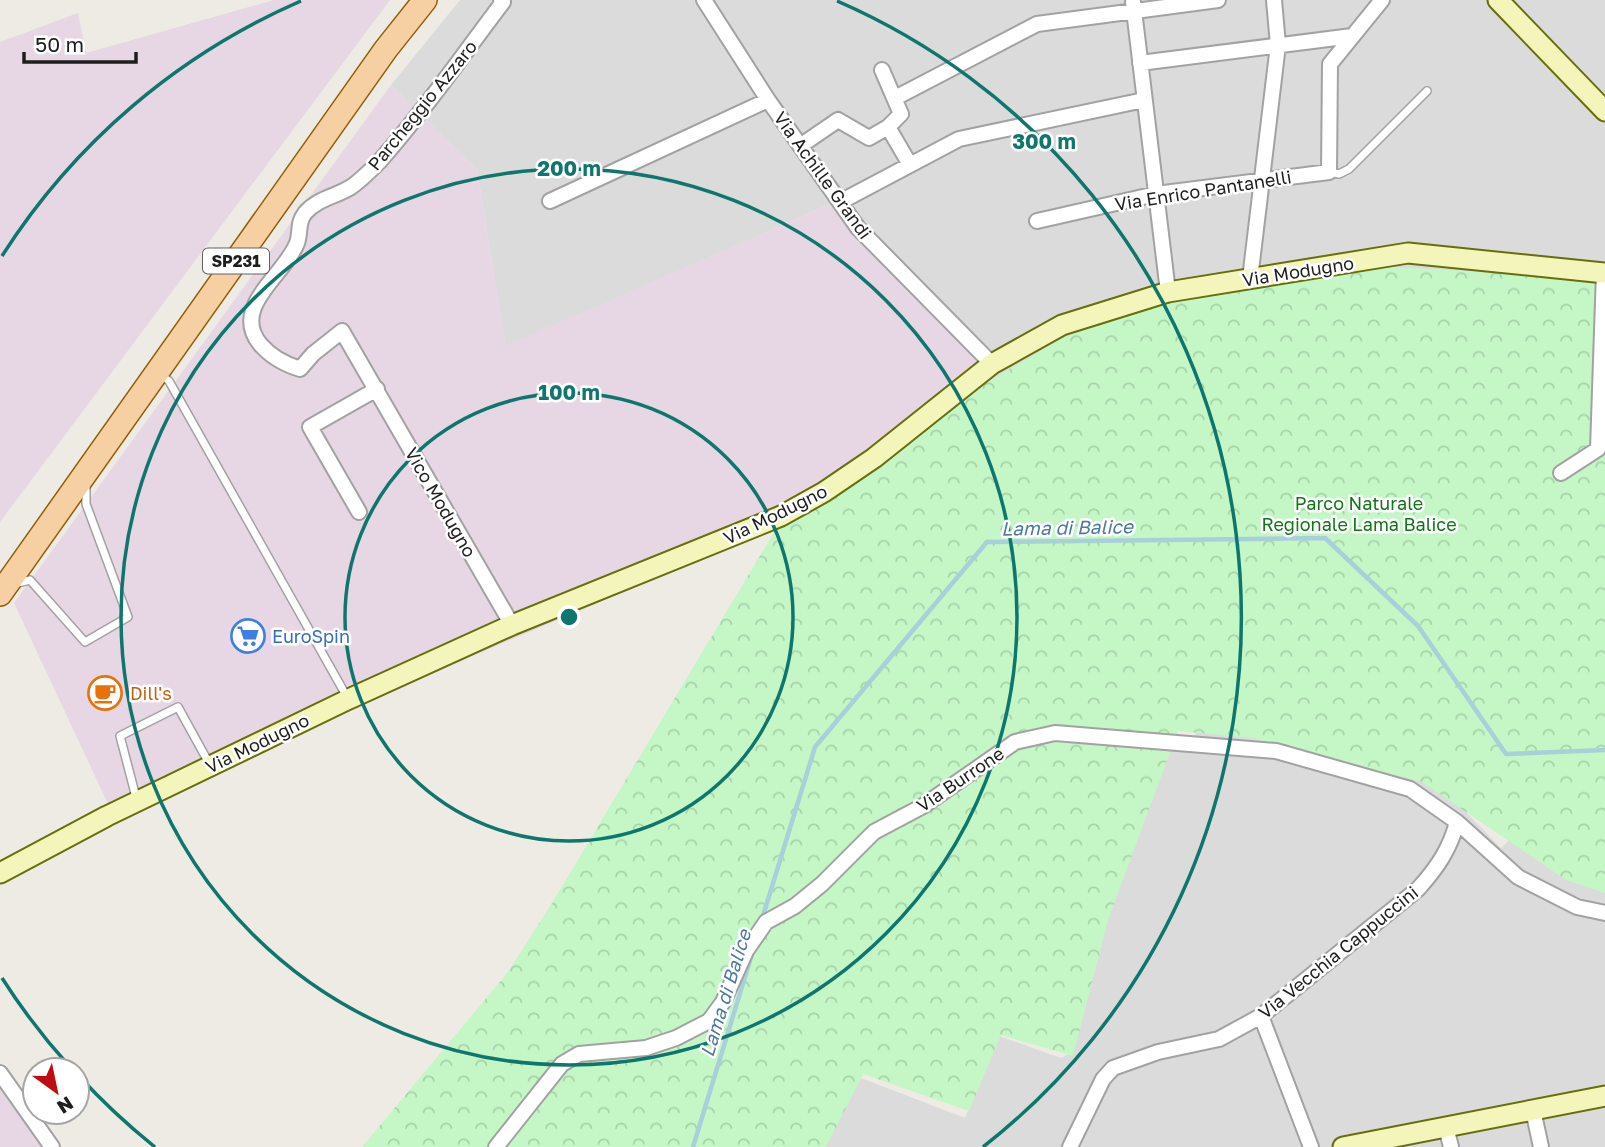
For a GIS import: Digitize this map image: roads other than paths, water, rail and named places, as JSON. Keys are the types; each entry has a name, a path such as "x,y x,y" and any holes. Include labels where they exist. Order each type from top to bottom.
{"main road":[{"name":"SP231","path":"3,590 386,49 417,0"},
{"name":"SP231","path":"386,49 425,0"}],"street":[{"name":"Parcheggio Azzaro","path":"374,384 342,331 313,354 300,369 269,354 256,338 250,321 254,305 298,242 298,226 306,213 321,199 351,187 377,164 442,85 503,2 501,0"},
{"name":"Via Achille Grandi","path":"704,0 768,100 858,228 992,364"},
{"path":"895,98 1037,24 1134,4 1218,0"},
{"path":"1250,279 1278,45 1274,0"},
{"path":"1329,172 1331,64 1381,0"},
{"path":"1498,0 1605,111"},
{"path":"1134,4 1168,292"},
{"path":"1140,64 1352,36"},
{"path":"800,145 838,120 869,138 888,127 901,114 882,70"},
{"path":"550,201 768,100"},
{"path":"839,202 959,139 1144,100"},
{"path":"888,127 909,163"},
{"name":"Via Enrico Pantanelli","path":"1037,221 1156,194 1329,172"},
{"name":"Via Modugno","path":"0,873 137,801 349,699 512,625 781,516 824,492 874,458 992,364 1062,325 1168,292 1408,253 1605,272"},
{"path":"1561,473 1598,449 1605,272"},
{"path":"359,512 310,427 374,384"},
{"name":"Vico Modugno","path":"374,384 512,625"},
{"name":"Via Burrone","path":"496,1147 562,1064 579,1054 646,1048 676,1038 709,1021 723,1002 746,951 766,922 795,906 822,884 874,832 923,806 1015,742 1055,733 1276,751 1410,789 1457,822 1518,877 1577,907 1605,913"},
{"name":"Via Vecchia Cappuccini","path":"1070,1147 1103,1079 1113,1068 1158,1052 1219,1039 1261,1016 1418,889 1438,867 1451,843 1457,822"},
{"path":"1261,1016 1311,1147"},
{"path":"0,1073 52,1147"},
{"path":"1343,1147 1605,1096"},
{"path":"1534,1110 1541,1147"},
{"path":"1446,1127 1451,1147"}],"lane":[{"path":"1329,172 1339,174 1349,170 1427,91"},
{"path":"157,373 170,381 349,699"},
{"path":"3,590 30,580 85,642 128,617 86,504 87,472"},
{"path":"137,801 120,736 178,707 210,766"}],"waterway":[{"name":"Lama di Balice","path":"762,919 815,747 987,542 1325,538 1418,626 1506,754 1605,750"},
{"name":"Lama di Balice","path":"693,1147 752,954"}],"place":[{"name":"EuroSpin","path":"248,636"},
{"name":"Dill's","path":"105,693"}],"park label":[{"name":"Parco Naturale Regionale Lama Balice","path":"1359,513"}]}
